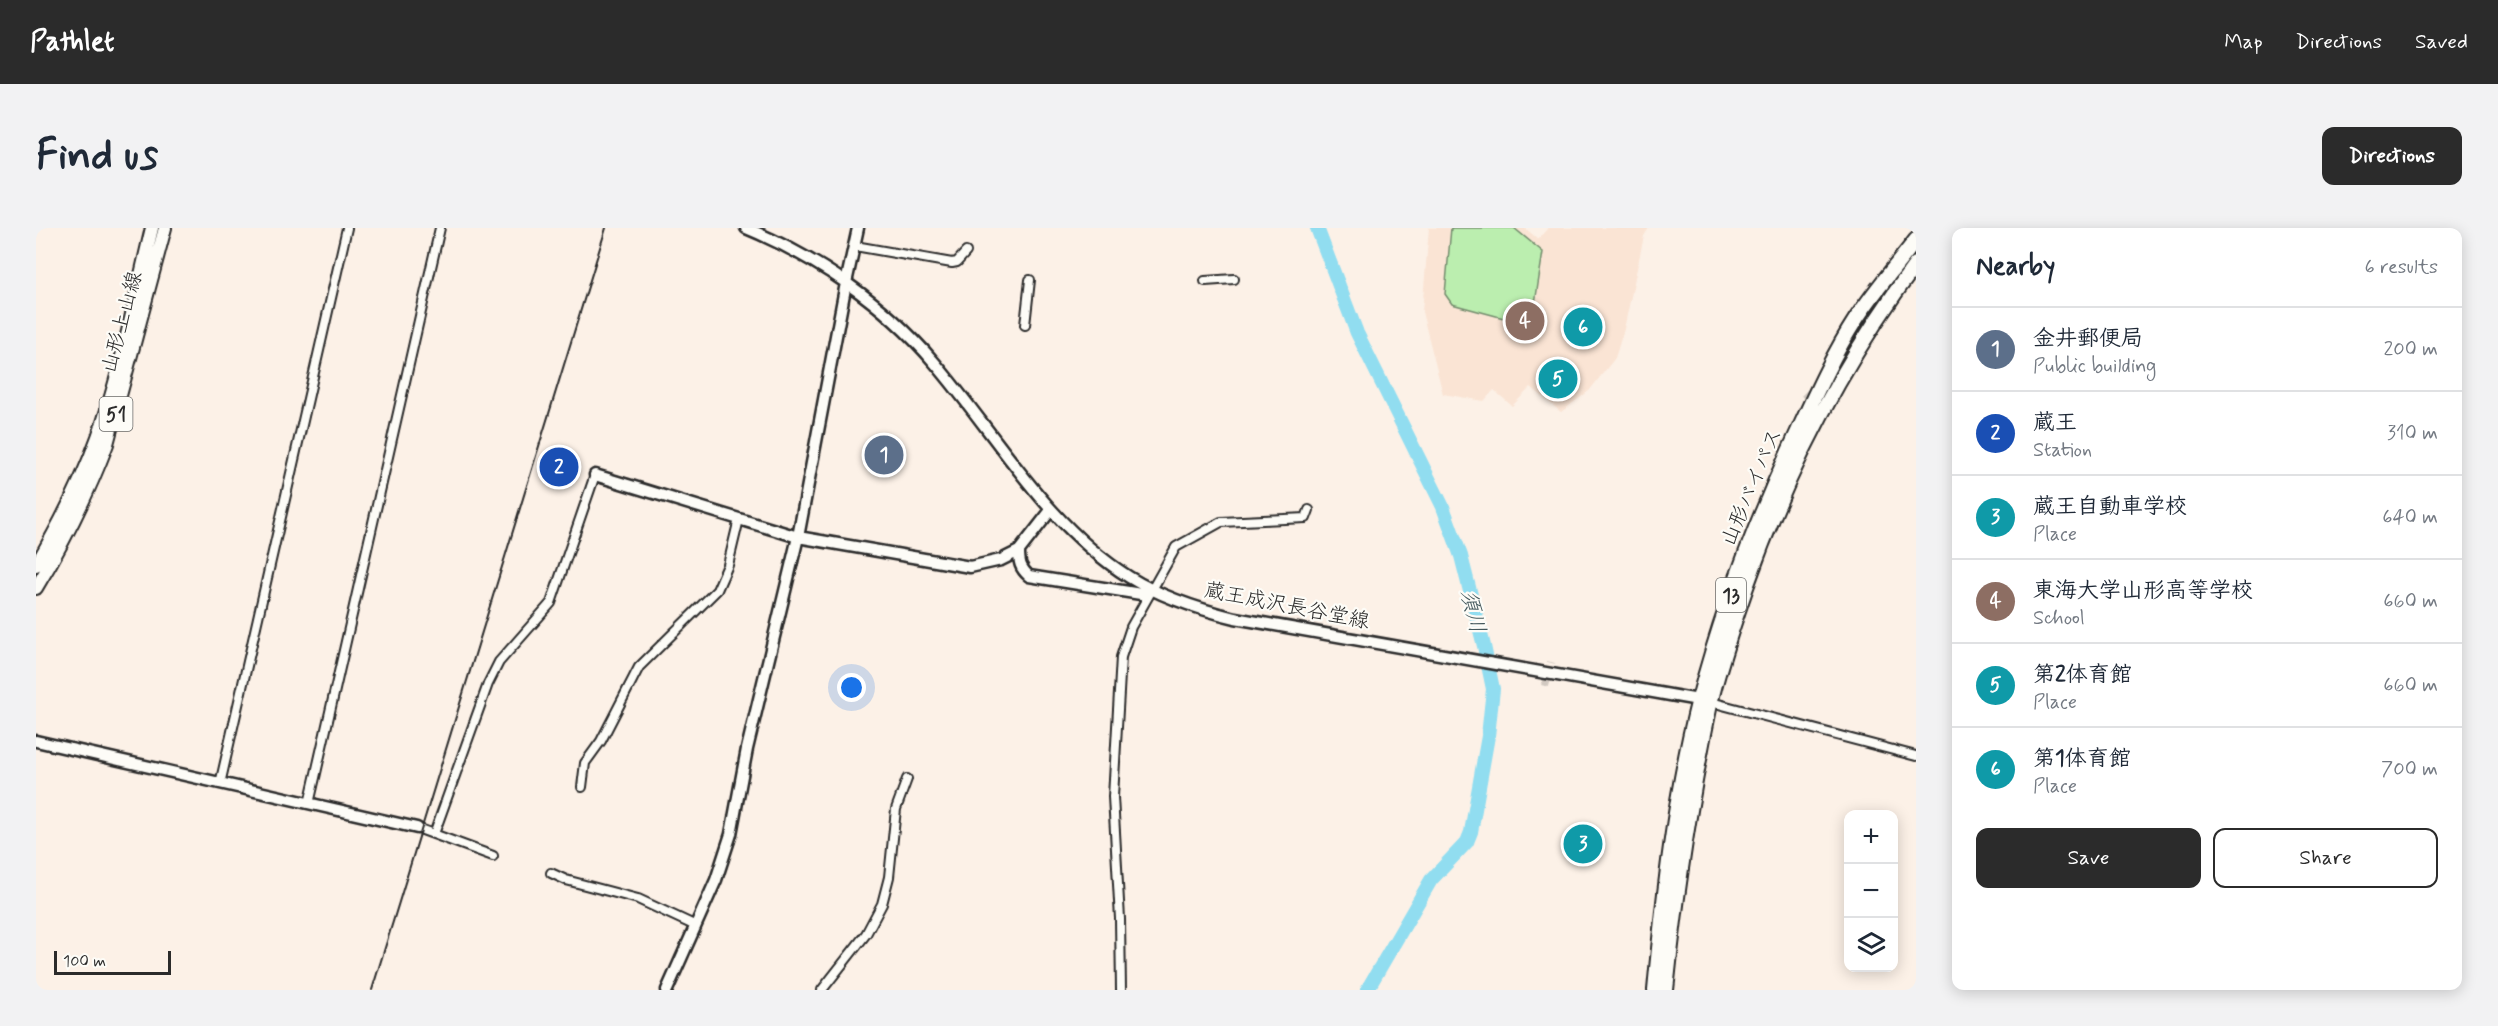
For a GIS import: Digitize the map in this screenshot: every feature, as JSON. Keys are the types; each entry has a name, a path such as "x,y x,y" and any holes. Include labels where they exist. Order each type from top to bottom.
{"highway":[{"name":"山形バイパス","path":"1655,990 1660,928 1676,817 1705,701 1722,620 1745,552 1775,478 1843,341 1870,300 1916,240"},
{"name":"山形バイパス","path":"1666,990 1705,701 1782,490 1841,375 1881,311 1916,264"}],"main road":[{"name":"山形上山線","path":"36,565 72,497 98,436 109,402 152,228"},
{"name":"山形上山線","path":"36,588 64,542 107,444 165,228"}],"street":[{"path":"220,783 347,228"},
{"path":"309,804 440,228"},
{"name":"蔵王成沢長谷堂線","path":"746,228 785,246 846,283 889,316 933,361 1051,510 1097,554 1150,592 1215,613 1705,701"},
{"path":"667,990 716,880 731,834 749,738 798,537 858,228"},
{"path":"855,246 952,263 957,262 966,252"},
{"path":"1205,281 1234,279"},
{"path":"1024,325 1030,280"},
{"path":"434,834 488,684 499,662 550,603 595,475 798,537 970,567 1001,560 1019,550 1051,510"},
{"path":"1121,990 1120,919 1113,797 1121,657 1131,627 1176,547 1221,522 1306,518 1309,510"},
{"path":"582,787 585,763 601,741 639,666 717,590 728,565 739,519"},
{"path":"1019,550 1022,570 1029,576 1150,592"},
{"path":"1705,701 1916,756"},
{"path":"36,741 417,828 493,856"},
{"path":"822,990 866,934 882,904 889,877 896,809 907,779"},
{"path":"551,873 566,880 638,898 696,926"}],"shaded area":[{"path":"1429,228 1525,228 1538,239 1548,228 1649,228 1644,236 1624,329 1615,358 1589,391 1561,412 1531,387 1512,406 1494,390 1484,401 1443,394 1422,312"}],"green space":[{"path":"1451,228 1514,228 1543,252 1533,316 1522,323 1452,304 1445,294"}],"waterway":[{"name":"須川","path":"1317,228 1357,333 1443,507 1461,556 1493,689 1488,736 1471,832 1467,842 1431,880 1367,990"}],"tunnel":[{"path":"1804,393 1828,417"},
{"path":"1545,686 1551,662"}],"railway":[{"path":"372,990 606,228"}],"place":[{"name":"東海大学山形高等学校","path":"1525,321"},
{"name":"第1体育館","path":"1583,327"},
{"name":"第2体育館","path":"1558,379"},
{"name":"金井郵便局","path":"884,455"},
{"name":"蔵王","path":"559,467"},
{"name":"蔵王自動車学校","path":"1583,844"}]}
